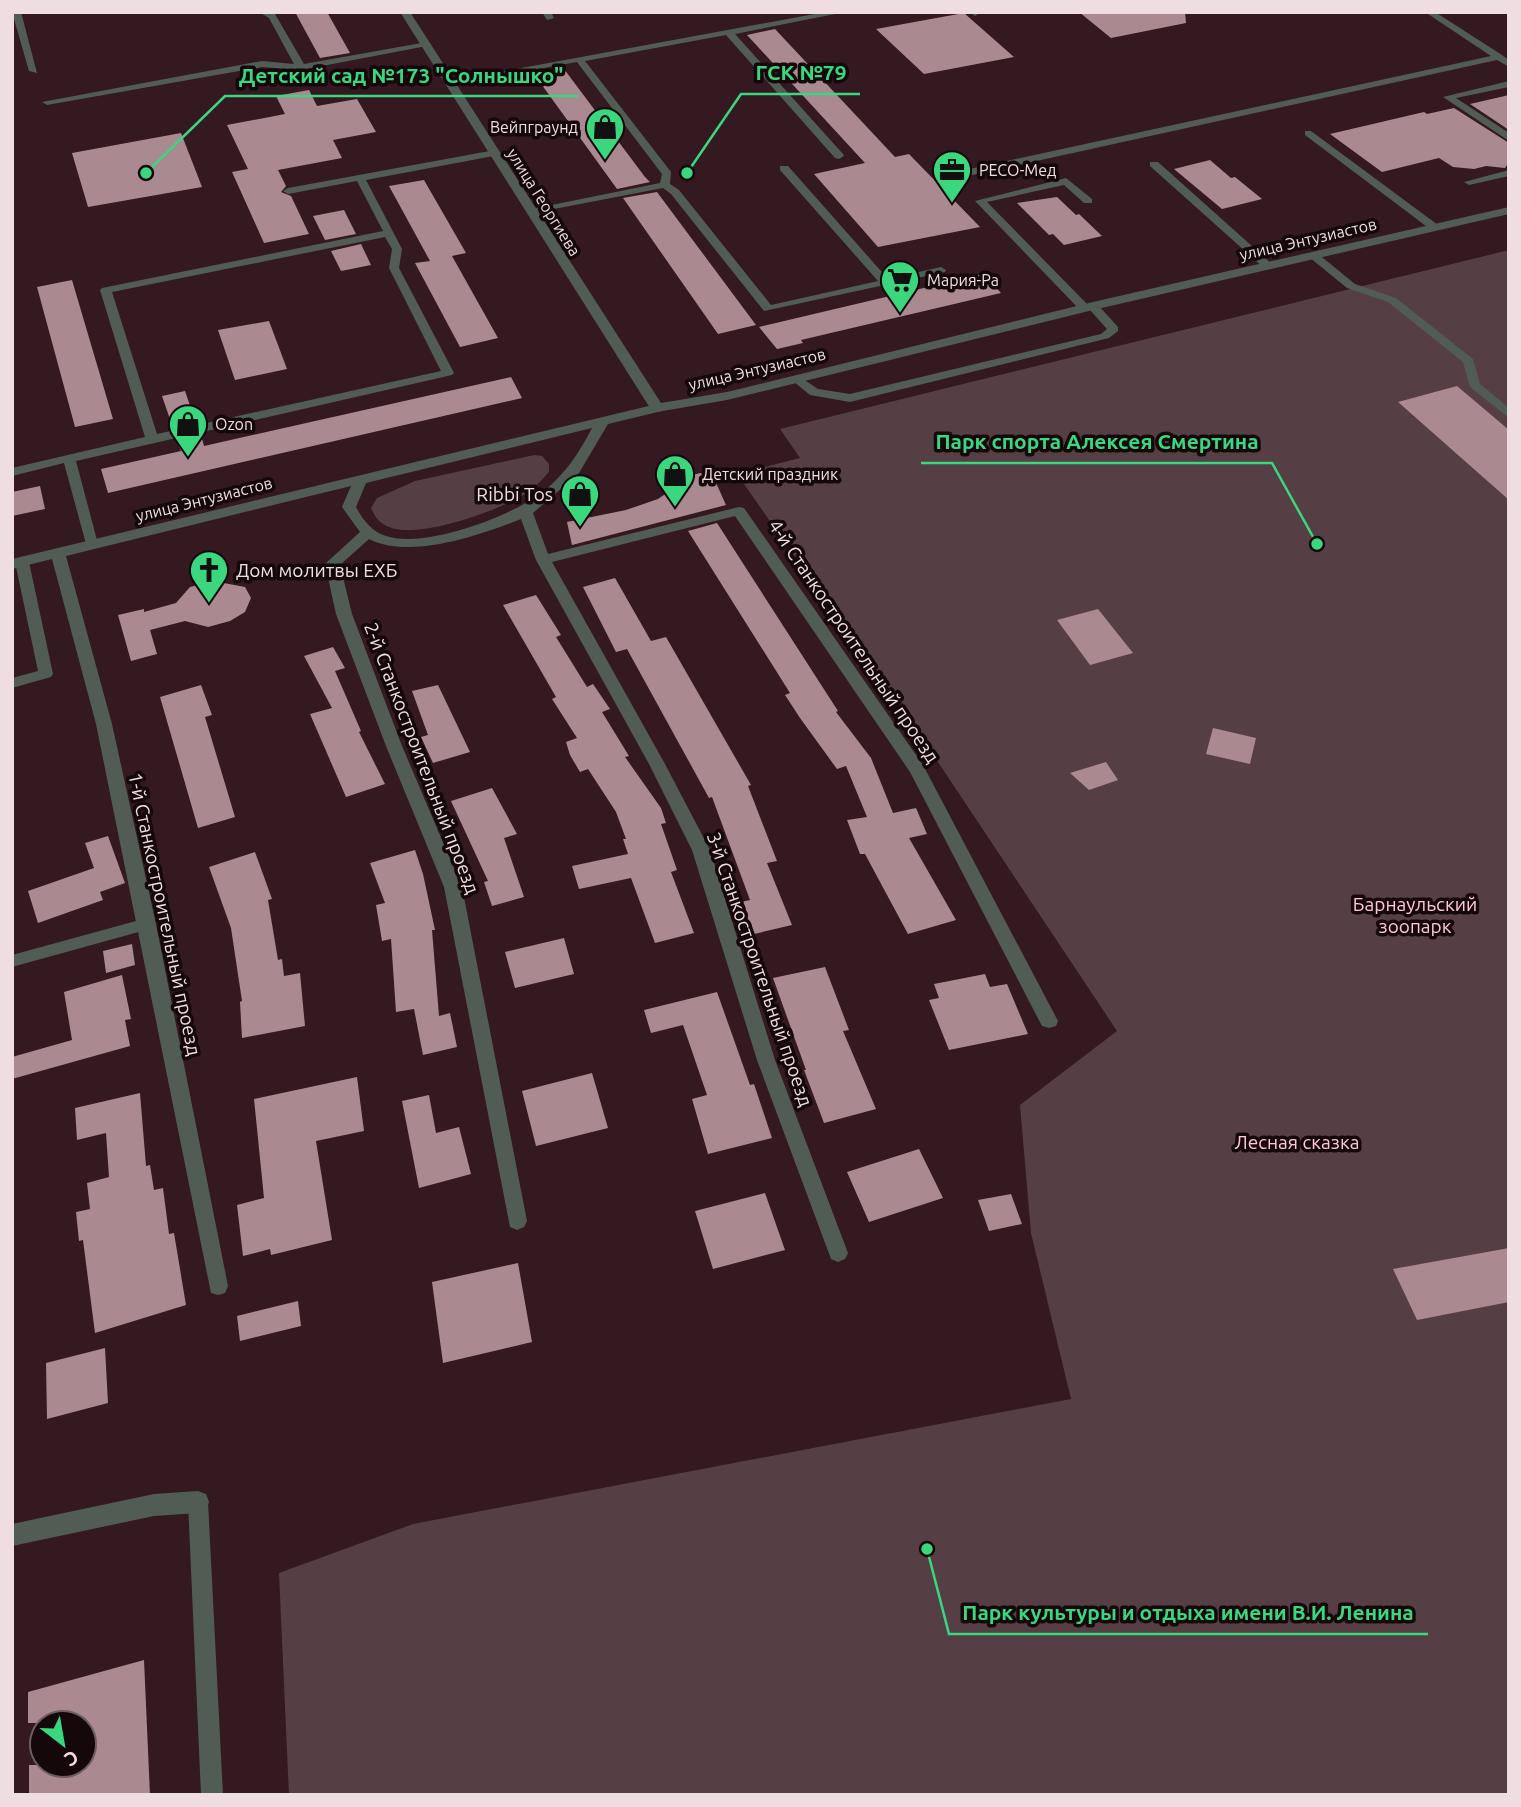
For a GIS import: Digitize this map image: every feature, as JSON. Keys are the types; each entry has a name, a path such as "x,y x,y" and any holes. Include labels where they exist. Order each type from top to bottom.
{"street":[{"name":"улица Георгиева","path":"405,12 657,408"},
{"name":"улица Энтузиастов","path":"17,563 657,408 797,379 1089,307 1509,210"},
{"path":"361,480 349,507 358,526 384,541 423,542 473,530 525,511 569,476 583,459 602,422"},
{"path":"525,511 543,560"},
{"name":"4-й Станкостроительный проезд","path":"543,560 739,511 917,769 1049,1021"},
{"name":"2-й Станкостроительный проезд","path":"369,532 332,564 344,614 394,746 453,887 517,1221"},
{"name":"1-й Станкостроительный проезд","path":"58,553 104,724 147,924 218,1286"},
{"name":"3-й Станкостроительный проезд","path":"543,560 657,764 701,850 766,1060 838,1253"},
{"path":"12,1535 155,1505 198,1502"}],"lane":[{"path":"16,12 34,71"},
{"path":"262,12 272,16 301,67"},
{"path":"451,82 841,12"},
{"path":"1429,12 1509,64"},
{"path":"727,32 839,156"},
{"path":"47,102 262,64 301,67 427,45"},
{"path":"939,160 954,176 1499,57"},
{"path":"579,59 667,174 665,185"},
{"path":"1509,84 1448,97 1509,138"},
{"path":"1308,133 1434,227"},
{"path":"288,191 495,153"},
{"path":"1154,164 1268,266"},
{"path":"784,168 885,282"},
{"path":"1469,182 1509,173"},
{"path":"12,472 448,373 394,268 397,249 361,179"},
{"path":"797,379 814,392 850,398 1105,336 1114,329 980,201 1066,181 1088,201"},
{"path":"532,212 665,185 675,192 768,309 941,270"},
{"path":"152,439 106,290 389,233"},
{"path":"1313,256 1351,286 1392,300 1469,361 1474,385 1509,414"},
{"path":"69,459 92,544"},
{"path":"12,683 46,674 17,563"},
{"path":"12,961 147,924"},
{"path":"198,1502 212,1795"}],"green space":[{"path":"1509,250 1509,1795 289,1795 279,1573 413,1524 1071,1399 1031,1233 1020,1105 1117,1031 928,747 737,474 800,458 780,429"},
{"path":"534,455 542,456 549,464 549,472 535,487 501,506 461,521 403,530 383,524 371,508 377,498 415,481"}],"building":[{"path":"295,12 327,12 350,53 320,58"},
{"path":"1079,12 1185,12 1186,23 1111,38"},
{"path":"964,13 1014,57 924,74 876,29"},
{"path":"775,29 895,157 909,154 980,227 878,247 814,174 865,163 747,35"},
{"path":"564,69 650,182 617,189 534,74"},
{"path":"309,90 317,106 357,99 376,132 333,140 342,158 278,170 286,186 281,192 291,196 309,234 264,243 232,172 248,169 227,125 285,114 276,96"},
{"path":"1509,95 1509,130 1470,104"},
{"path":"1454,108 1509,143 1509,162 1505,168 1453,167 1439,158 1382,172 1330,134 1424,112 1427,114"},
{"path":"181,133 202,187 88,207 72,153"},
{"path":"1210,160 1262,199 1222,209 1174,169"},
{"path":"424,180 466,253 452,256 498,338 460,347 415,263 430,261 389,186"},
{"path":"657,192 756,325 718,334 623,198"},
{"path":"1057,197 1102,236 1064,245 1053,234 1049,235 1017,203"},
{"path":"344,210 356,234 325,240 313,216"},
{"path":"361,244 371,265 341,271 331,251"},
{"path":"983,274 1001,293 801,340 803,343 777,349 759,327"},
{"path":"72,280 113,419 75,427 37,287"},
{"path":"269,321 287,369 235,380 218,330"},
{"path":"511,377 522,398 108,493 101,469 181,451 177,441 201,435 204,446"},
{"path":"1457,386 1509,430 1509,500 1398,402"},
{"path":"185,391 196,423 173,428 162,396"},
{"name":"Детский праздник","path":"700,473 709,476 717,485 726,505 572,545 567,522 626,510 658,499"},
{"path":"40,486 45,509 12,516 12,492"},
{"path":"717,523 838,711 836,712 871,758 893,813 916,808 927,834 909,838 956,920 908,934 865,854 860,854 847,820 867,817 846,766 837,769 800,718 785,695 790,693 688,531"},
{"path":"615,578 651,641 666,637 751,785 748,786 777,861 767,863 792,925 754,934 741,902 750,900 712,797 709,798 627,649 616,652 583,587"},
{"name":"Дом молитвы ЕХБ","path":"213,581 245,587 251,598 245,612 230,621 208,627 185,621 150,630 157,654 131,661 118,615 144,609 144,612 176,603 190,587"},
{"path":"536,595 561,635 556,637 587,687 593,684 610,709 602,712 629,756 625,757 661,808 666,823 661,824 677,870 671,872 694,933 655,943 631,878 579,889 572,866 628,854 623,839 626,839 616,812 588,769 580,772 570,755 566,742 577,738 552,699 556,697 503,605"},
{"path":"1098,609 1133,653 1090,665 1057,620"},
{"path":"333,647 345,668 335,671 361,731 359,732 385,784 346,797 310,714 332,708 304,656"},
{"path":"201,685 212,715 205,717 235,817 198,828 160,697"},
{"path":"438,685 470,752 433,763 421,737 428,735 412,691"},
{"path":"1213,728 1256,738 1250,764 1206,754"},
{"path":"1106,762 1118,780 1089,790 1070,773"},
{"path":"492,788 517,834 504,838 524,897 492,906 484,882 488,881 451,801"},
{"path":"108,836 125,883 100,892 103,900 38,923 28,891 94,868 85,843"},
{"path":"415,850 435,930 432,930 439,1016 450,1013 457,1047 423,1055 414,1009 396,1012 391,939 382,941 376,905 385,903 370,863"},
{"path":"255,852 272,899 268,900 278,960 282,959 284,976 300,973 305,1026 242,1038 242,1001 231,928 209,867"},
{"path":"564,938 574,974 515,988 505,952"},
{"path":"132,944 135,965 106,973 103,951"},
{"path":"825,967 849,1030 843,1031 876,1109 824,1123 773,978"},
{"path":"985,974 990,987 1007,984 1028,1034 949,1050 929,1000 939,998 934,984"},
{"path":"122,975 131,1019 125,1020 130,1046 12,1079 12,1057 72,1040 64,992"},
{"path":"717,992 750,1085 754,1084 772,1138 708,1154 692,1099 707,1095 683,1025 651,1033 644,1010"},
{"path":"592,1073 608,1128 536,1146 522,1091"},
{"path":"357,1077 364,1131 316,1141 332,1240 271,1255 270,1249 243,1256 237,1205 264,1198 254,1099"},
{"path":"140,1093 146,1166 150,1165 154,1190 163,1188 169,1234 174,1233 186,1305 95,1333 83,1240 79,1241 76,1212 90,1209 87,1183 109,1177 106,1133 77,1140 75,1108"},
{"path":"429,1095 436,1133 459,1127 471,1174 419,1188 402,1101"},
{"path":"919,1149 943,1198 869,1222 847,1172"},
{"path":"765,1193 785,1250 713,1269 695,1211"},
{"path":"1011,1194 1022,1224 989,1231 978,1200"},
{"path":"1509,1248 1509,1302 1417,1320 1393,1269"},
{"path":"518,1263 532,1342 443,1363 432,1282"},
{"path":"298,1301 301,1326 240,1341 237,1316"},
{"path":"105,1348 108,1403 47,1419 46,1363"},
{"path":"144,1660 150,1795 29,1795 29,1779 98,1779 98,1709 28,1709 28,1692"}],"place":[{"name":"Вейпграунд","path":"605,161"},
{"name":"Детский сад №173 \"Солнышко\"","path":"146,173"},
{"name":"ГСК №79","path":"687,173"},
{"name":"РЕСО-Мед","path":"952,204"},
{"name":"Мария-Ра","path":"900,314"},
{"name":"Ozon","path":"188,458"},
{"name":"Детский праздник","path":"675,508"},
{"name":"Ribbi Tos","path":"580,528"},
{"name":"Парк спорта Алексея Смертина","path":"1317,544"},
{"name":"Дом молитвы ЕХБ","path":"209,604"},
{"name":"Парк культуры и отдыха имени В.И. Ленина","path":"927,1549"}],"park label":[{"name":"Барнаульский зоопарк","path":"1415,915"},
{"name":"Лесная сказка","path":"1297,1142"}]}
